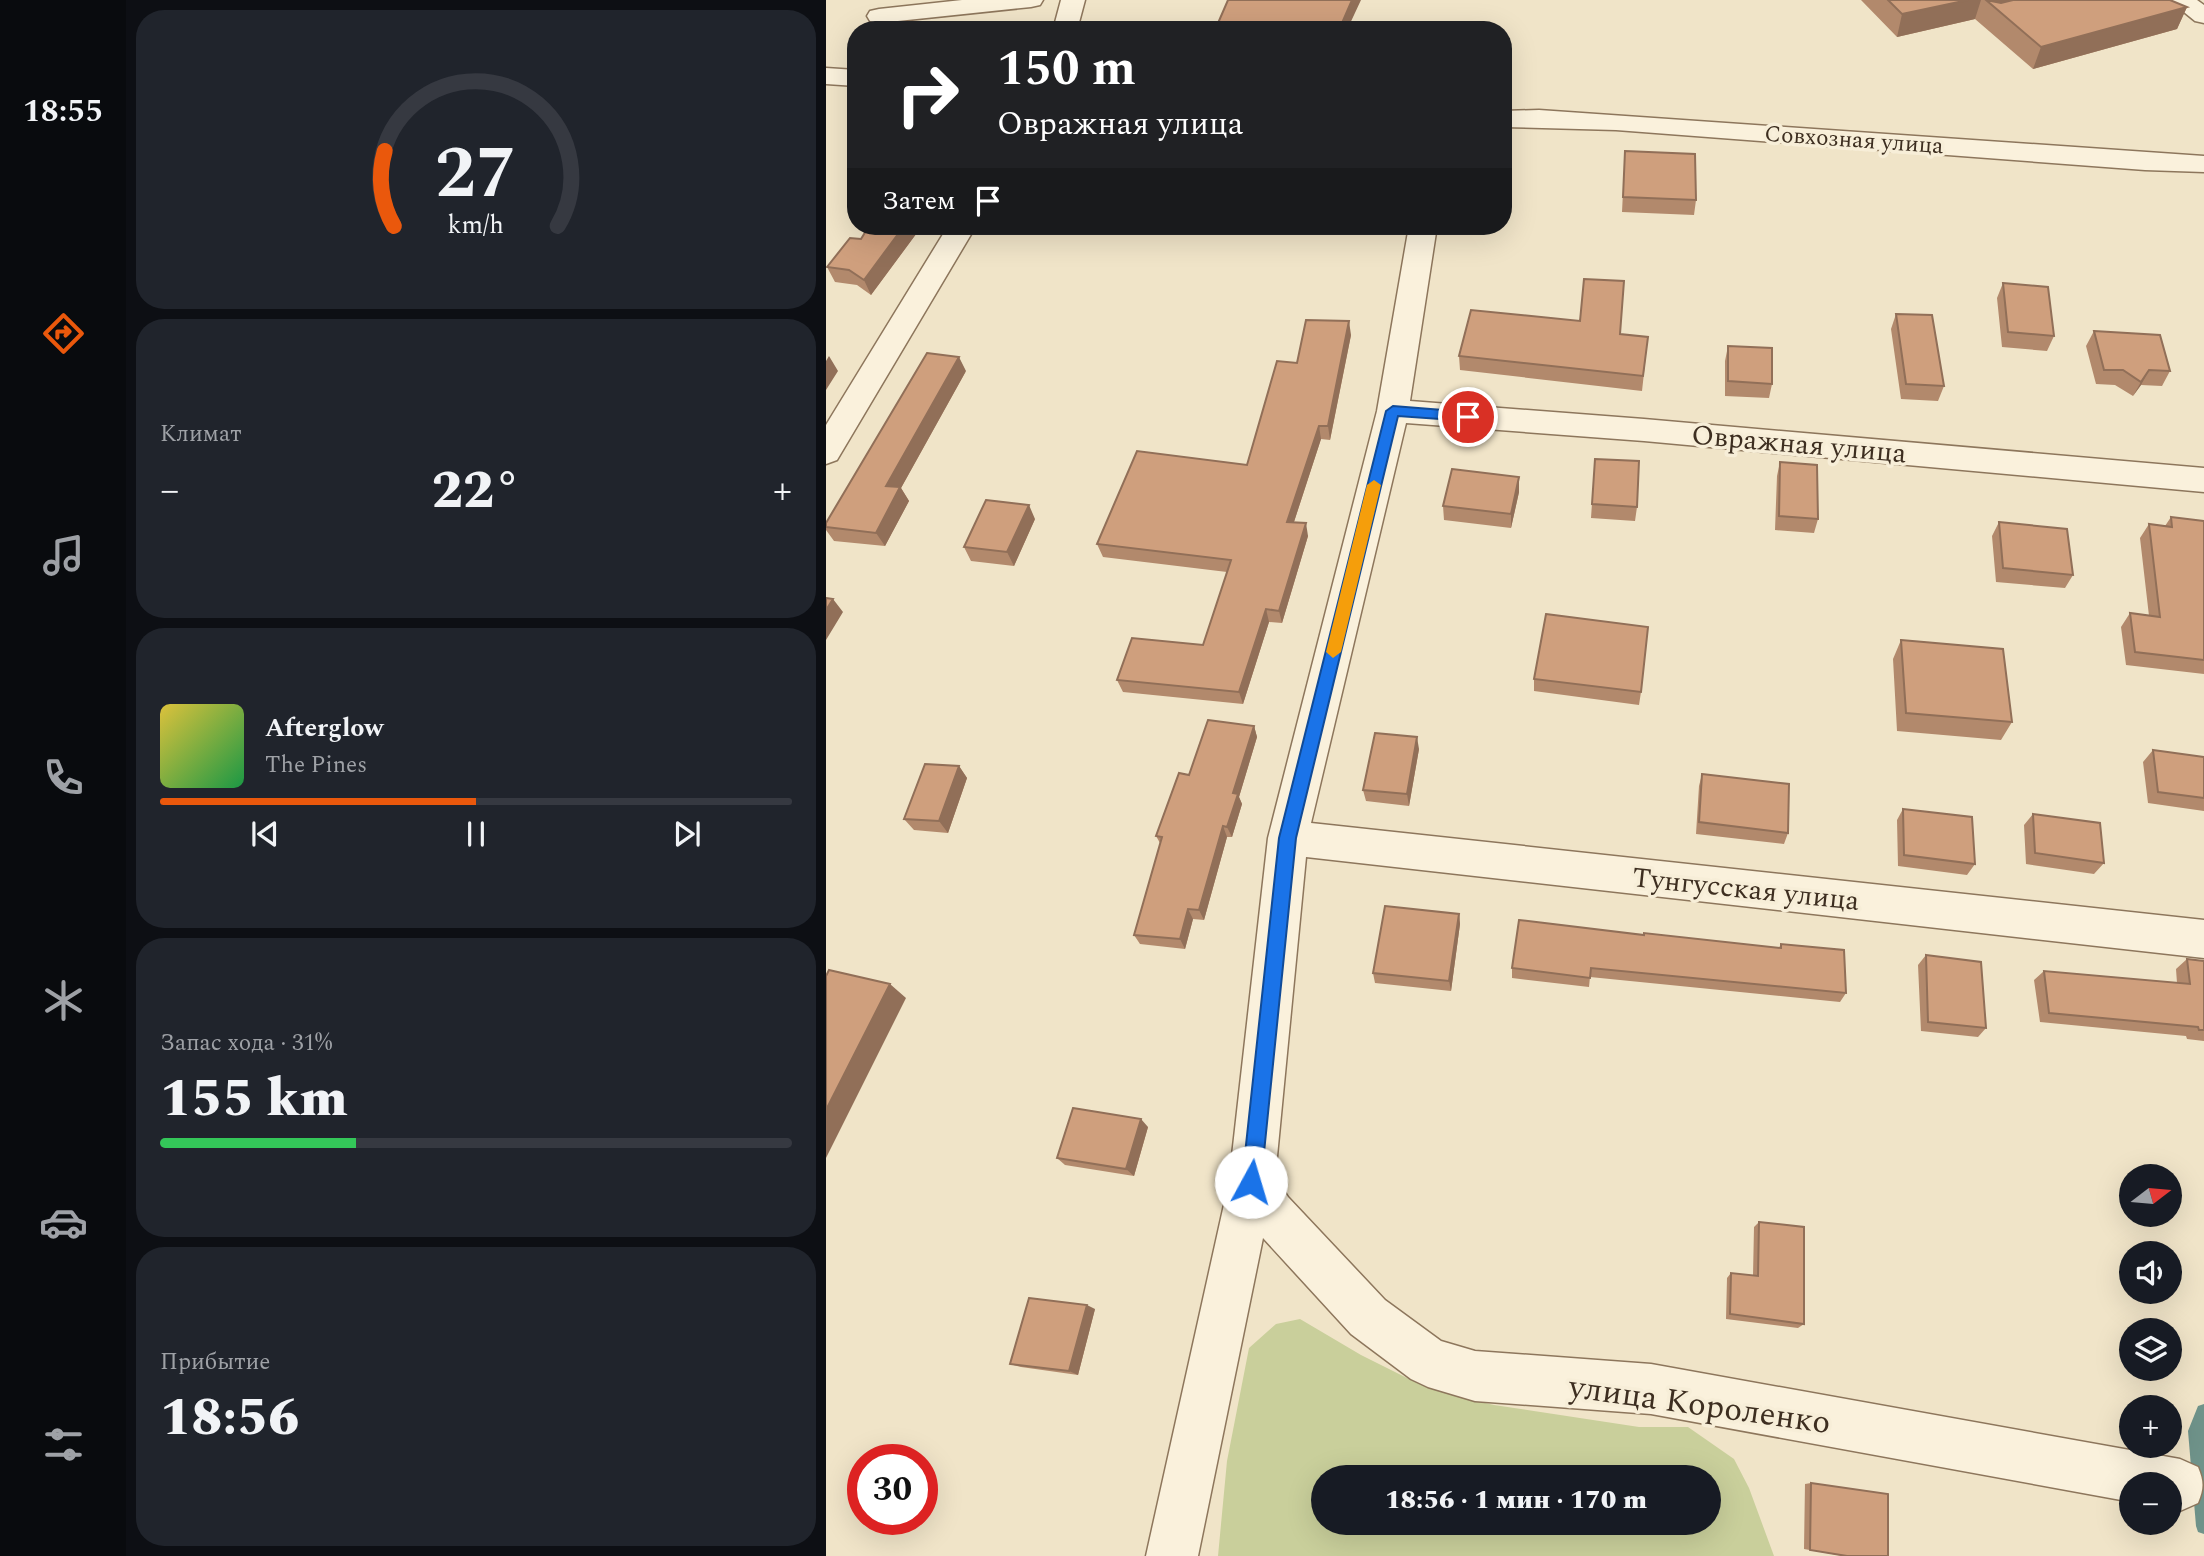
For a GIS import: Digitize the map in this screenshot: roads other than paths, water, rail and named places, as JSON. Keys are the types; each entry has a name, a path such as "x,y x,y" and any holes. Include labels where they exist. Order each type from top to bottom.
{"street":[{"path":"879,16 999,15 1031,0"},
{"path":"1067,21 1073,0"},
{"path":"2180,0 2204,16"},
{"path":"826,76 847,77"},
{"name":"Совхозная улица","path":"1512,119 1616,122 2204,164"},
{"path":"826,452 957,235"},
{"path":"1172,1556 1251,1182 1287,838 1393,411 1422,235"},
{"name":"Овражная улица","path":"1393,411 1658,431 2204,480"},
{"name":"Тунгусская улица","path":"1287,838 2204,939"},
{"name":"улица Короленко","path":"1251,1182 1272,1213 1368,1317 1428,1362 1475,1376 1651,1389 2119,1474"}],"waterway":[{"path":"2204,1412 2196,1431 2204,1526"}]}
